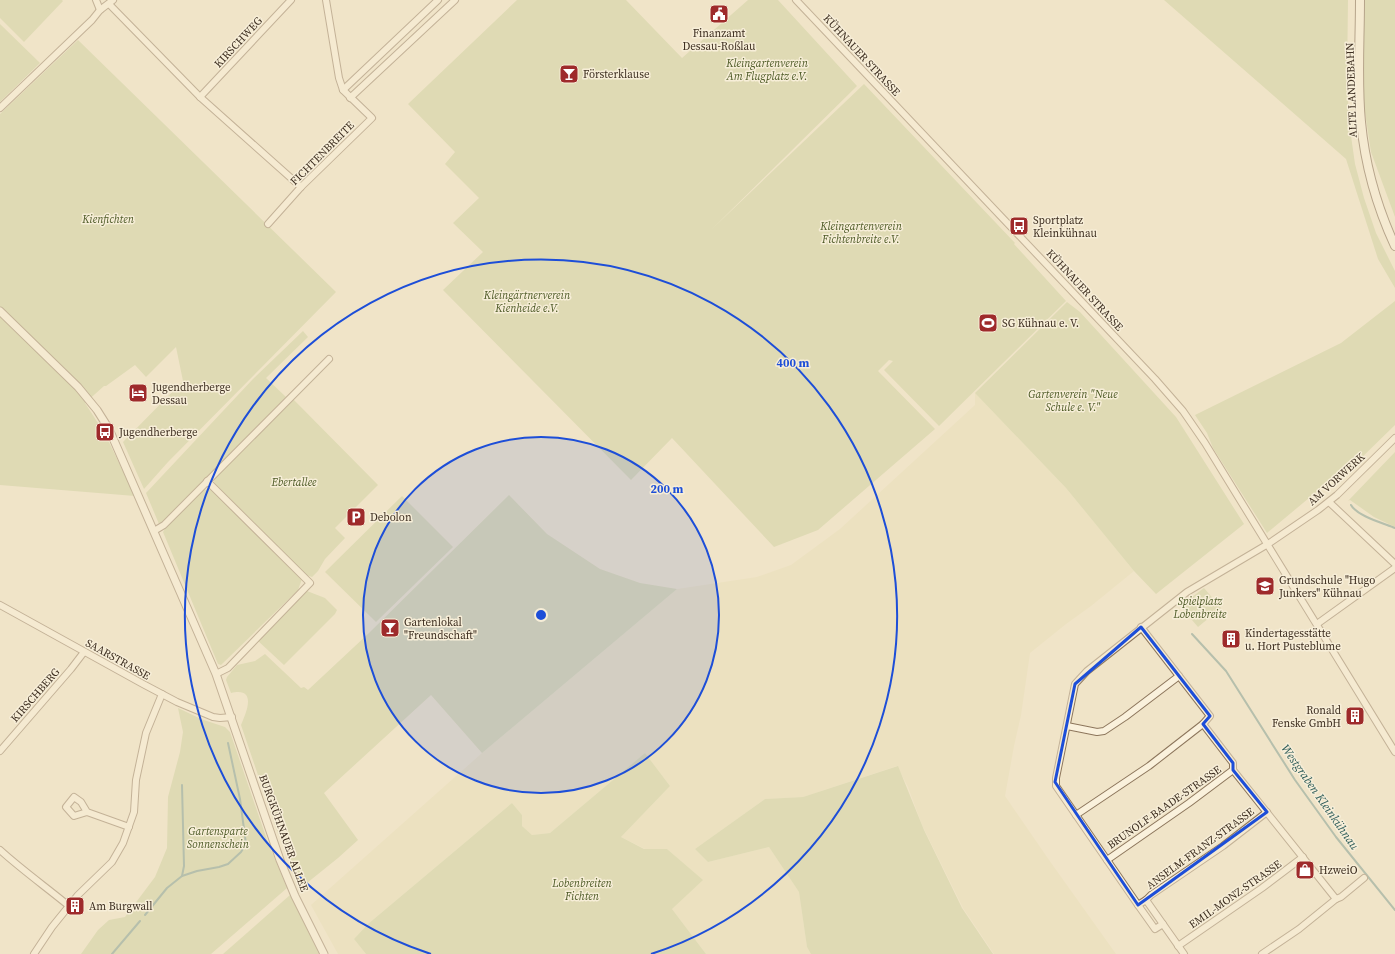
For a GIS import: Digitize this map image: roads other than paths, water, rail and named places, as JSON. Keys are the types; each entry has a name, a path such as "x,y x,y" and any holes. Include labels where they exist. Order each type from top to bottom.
{"main road":[{"name":"ALTE LANDEBAHN","path":"1360,0 1360,83 1363,139 1373,186 1383,217 1395,246"}],"street":[{"path":"96,0 100,10"},
{"name":"KIRSCHWEG","path":"200,97 291,0"},
{"path":"326,0 343,90 438,0"},
{"path":"350,98 455,0"},
{"name":"KÜHNAUER STRASSE","path":"796,0 1179,406 1198,431 1395,752"},
{"path":"0,108 92,20 100,10 111,2 200,97 301,187"},
{"name":"FICHTENBREITE","path":"268,224 301,187 372,118 343,90"},
{"path":"0,311 78,387 101,415 116,443 216,674 232,717"},
{"path":"154,531 164,525 329,359"},
{"name":"AM VORWERK","path":"1163,924 1155,929 1058,790 1055,782 1075,684 1079,678 1141,627 1200,583 1268,544 1308,518 1329,502 1395,438"},
{"path":"207,481 310,583 228,668 216,674"},
{"path":"1329,502 1395,564"},
{"path":"1317,624 1395,568"},
{"name":"SAARSTRASSE","path":"0,605 162,694 211,716 220,718 232,717"},
{"path":"1076,816 1149,766 1203,724 1210,716 1141,627"},
{"name":"KIRSCHBERG","path":"0,751 72,669 84,652"},
{"path":"1067,726 1096,732 1104,731 1124,718 1179,676"},
{"path":"34,954 52,927 78,895 112,862 123,843 134,812 136,780 145,737 162,694"},
{"name":"BURGKÜHNAUER ALLEE","path":"232,717 283,866 295,896 324,954"},
{"path":"1203,724 1233,763 1233,770 1336,899"},
{"name":"BRUNOLF-BAADE-STRASSE","path":"1107,860 1189,803 1233,770"},
{"path":"87,812 129,827"},
{"name":"ANSELM-FRANZ-STRASSE","path":"1138,905 1223,846 1267,812"},
{"path":"0,850 69,906"},
{"name":"EMIL-MONZ-STRASSE","path":"1178,946 1262,888 1303,857"},
{"path":"1262,954 1299,929 1364,878"},
{"path":"1146,900 1184,954"}],"waterway":[{"path":"1351,505 1364,516 1395,528"},
{"name":"Westgraben Kleinkühnau","path":"1192,634 1226,671 1295,780 1336,837 1395,910"},
{"path":"182,876 228,864 241,852 246,844 240,799 228,743"},
{"path":"145,915 167,888 182,876 184,866 182,785"},
{"path":"112,954 140,921"}],"place":[{"name":"Finanzamt Dessau-Roßlau","path":"719,14"},
{"name":"Försterklause","path":"569,74"},
{"name":"Sportplatz Kleinkühnau","path":"1019,226"},
{"name":"SG Kühnau e. V.","path":"988,323"},
{"name":"Jugendherberge Dessau","path":"138,393"},
{"name":"Jugendherberge","path":"105,432"},
{"name":"Debolon","path":"356,517"},
{"name":"Grundschule \"Hugo Junkers\" Kühnau","path":"1265,586"},
{"name":"Gartenlokal \"Freundschaft\"","path":"390,628"},
{"name":"Kindertagesstätte u. Hort Pusteblume","path":"1231,639"},
{"name":"Ronald Fenske GmbH","path":"1355,716"},
{"name":"HzweiO","path":"1305,870"},
{"name":"Am Burgwall","path":"75,906"}],"park label":[{"name":"Kleingartenverein Am Flugplatz e.V.","path":"767,69"},
{"name":"Kienfichten","path":"108,219"},
{"name":"Kleingartenverein Fichtenbreite e.V.","path":"861,232"},
{"name":"Kleingärtnerverein Kienheide e.V.","path":"527,301"},
{"name":"Gartenverein \"Neue Schule e. V.\"","path":"1073,400"},
{"name":"Ebertallee","path":"294,482"},
{"name":"Spielplatz Lobenbreite","path":"1200,607"},
{"name":"Gartensparte Sonnenschein","path":"218,837"},
{"name":"Lobenbreiten Fichten","path":"582,889"}]}
